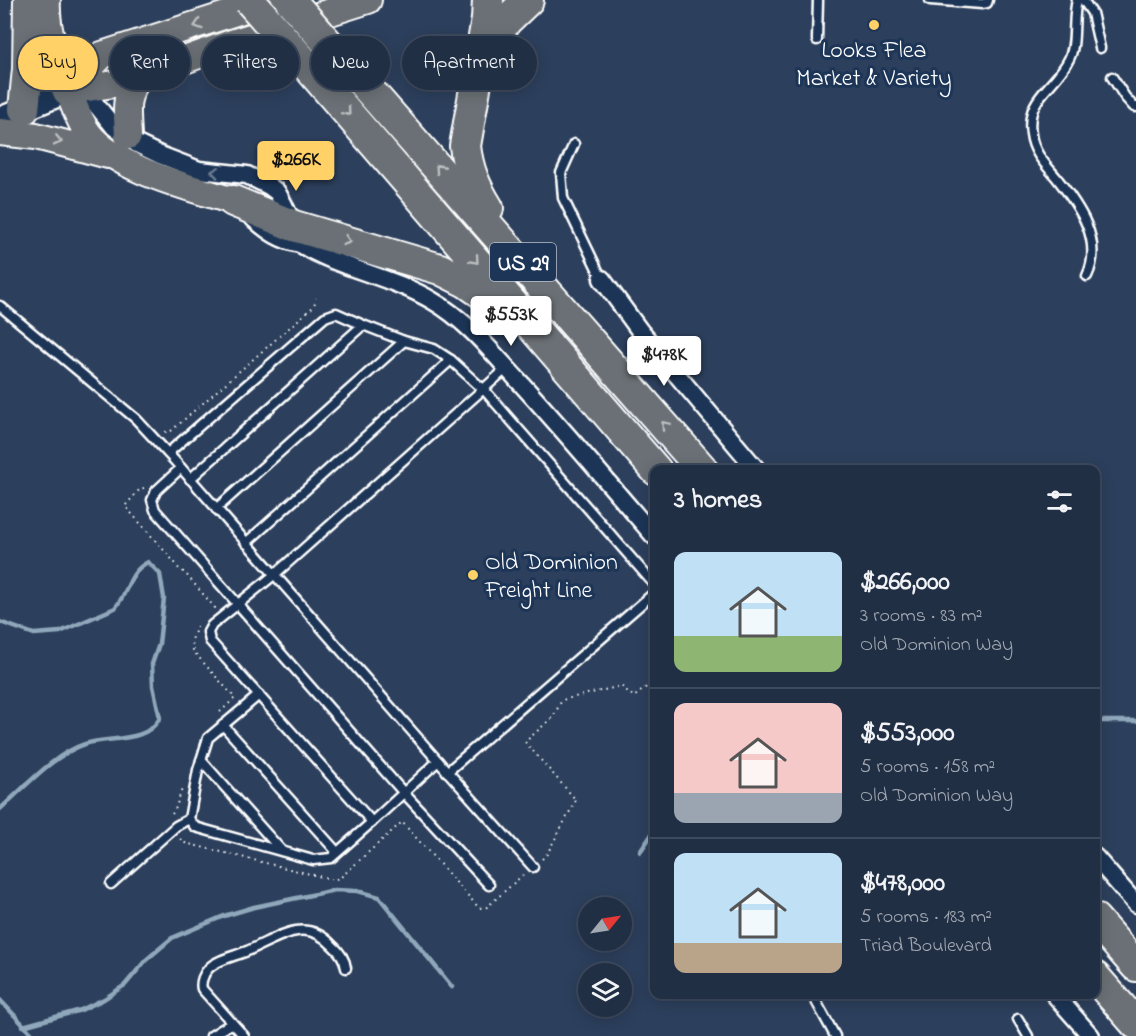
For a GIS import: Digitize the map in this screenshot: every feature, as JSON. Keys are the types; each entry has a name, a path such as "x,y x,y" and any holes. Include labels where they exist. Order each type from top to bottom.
{"highway":[{"path":"12,114 28,69 29,0"},
{"path":"45,0 44,10 51,51 68,91"},
{"name":"US 29","path":"249,0 652,465"},
{"name":"US 29","path":"290,0 528,268 699,465"},
{"path":"485,36 488,0"},
{"path":"496,36 506,21 528,0"},
{"path":"475,90 465,146 468,166 479,194 528,268"},
{"path":"232,201 297,235 440,269 466,282 501,306 531,340 619,426"},
{"path":"1100,925 1136,966"},
{"path":"1100,983 1136,1024"}],"main road":[{"path":"68,91 102,55 273,0"},
{"path":"190,58 368,0"},
{"path":"12,114 68,91 110,85"},
{"path":"123,147 126,105 130,90"},
{"path":"68,91 87,132 100,145 123,147"},
{"path":"0,132 123,147 159,178 232,201"}],"street":[{"path":"123,147 138,144 200,170 247,175 264,183 277,192 297,235 315,254 404,286 434,301 456,316 507,368 650,531"},
{"path":"602,279 640,332 753,465"},
{"path":"1100,862 1136,904"},
{"path":"1058,999 1091,1036"},
{"path":"1129,1036 1136,1032"}],"lane":[{"path":"816,40 818,0"},
{"path":"930,0 982,4 987,3 988,0"},
{"path":"1077,0 1073,18 1073,45 1070,58 1060,73 1040,94 1030,118 1031,136 1038,155 1082,213 1091,235 1094,255 1087,276"},
{"path":"1083,0 1092,13 1100,48"},
{"path":"1112,77 1125,97 1136,107"},
{"path":"574,144 561,173 563,198 602,279"},
{"path":"0,306 128,412 168,453 533,867"},
{"path":"168,453 325,317 336,314 404,341 434,349 451,360 488,393 650,579"},
{"path":"190,478 363,325"},
{"path":"216,509 404,341"},
{"path":"246,543 451,360"},
{"path":"372,822 210,641 208,632 212,625 274,575 507,368"},
{"path":"181,468 156,491 152,500 155,510 403,792 489,885"},
{"path":"447,772 650,596"},
{"path":"259,695 208,738 189,819 195,827 206,832 313,860 331,858 438,761"},
{"path":"223,725 337,852"},
{"path":"201,760 282,851"},
{"path":"111,884 176,826 189,819"},
{"path":"244,1036 202,989 203,977 214,964 258,947 283,933 311,931 331,943 345,962 346,968"},
{"path":"815,999 835,1036"},
{"path":"1018,1019 1028,1036"},
{"path":"211,1036 232,1023"}],"path":[{"path":"171,831 185,843 334,880 341,877 402,822 474,904 482,909 547,854 576,800 525,742 554,717 562,700 621,686 634,697 650,684"}],"waterway":[{"path":"0,622 34,634 60,632 115,608 132,577 141,566 148,562 160,574 164,598 159,644 152,664 153,686 160,718 154,726 137,736 85,744 62,755 0,809"},
{"path":"1100,721 1136,721"},
{"path":"640,852 650,837"},
{"path":"23,1026 81,1010 104,999 125,985 146,960 172,938 224,916 254,907 335,890 358,891 379,897 452,987"},
{"path":"0,1000 34,1036"}],"place":[{"name":"Looks Flea Market & Variety","path":"874,25"},
{"name":"Old Dominion Freight Line","path":"473,575"}]}
